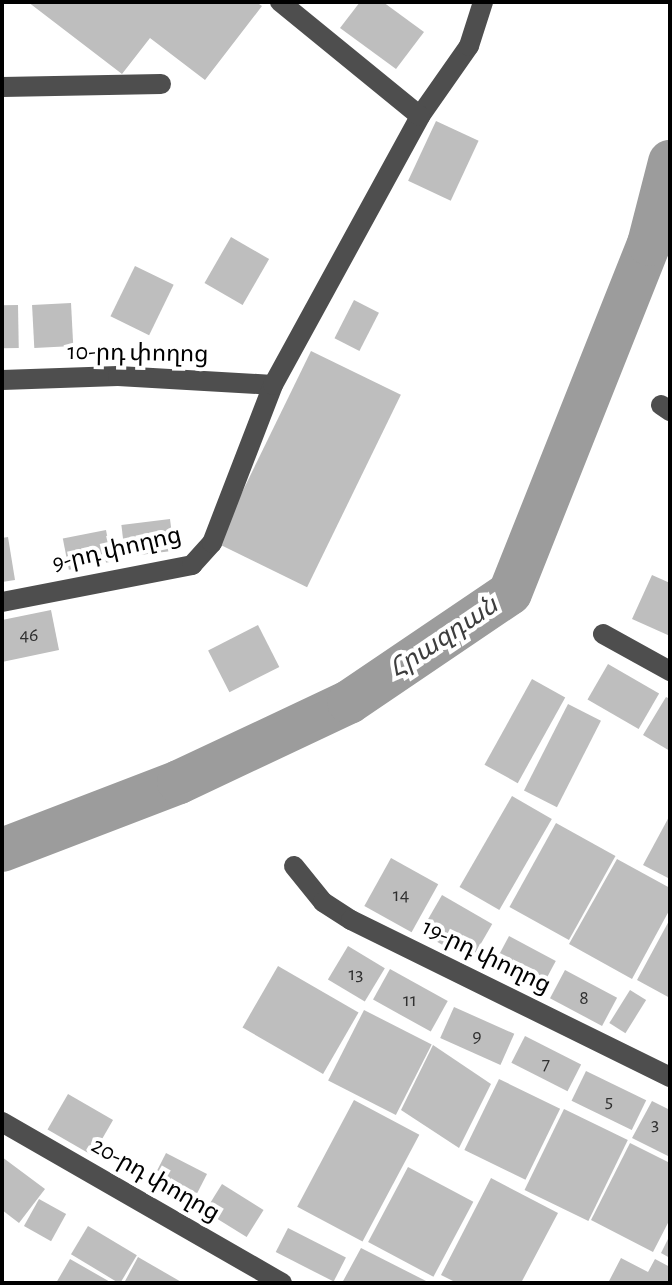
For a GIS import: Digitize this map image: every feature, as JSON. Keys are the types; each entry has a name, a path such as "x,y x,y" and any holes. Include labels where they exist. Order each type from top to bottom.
{"street":[{"path":"280,2 420,116"},
{"name":"9-րդ փողոց","path":"2,602 192,565 212,543 273,385 420,116 469,46 483,2"},
{"path":"2,87 161,84"},
{"name":"10-րդ փողոց","path":"2,380 118,376 273,385"},
{"path":"603,634 670,671"},
{"name":"19-րդ փողոց","path":"294,866 323,902 351,920 670,1077"},
{"name":"20-րդ փողոց","path":"2,1122 282,1283"}],"building":[{"path":"28,2 256,2 262,6 205,80 150,38 122,74"},
{"path":"360,2 383,2 424,32 396,69 340,28"},
{"path":"436,121 479,141 451,201 408,181"},
{"path":"231,237 269,259 243,305 205,283"},
{"path":"135,266 174,285 149,335 110,316"},
{"path":"354,300 379,313 359,351 334,338"},
{"path":"71,303 73,346 34,348 32,305"},
{"path":"2,305 18,305 19,348 3,348"},
{"path":"311,351 401,395 307,587 217,543"},
{"path":"170,519 174,551 125,557 121,525"},
{"path":"106,530 112,561 69,570 63,538"},
{"path":"8,537 15,580 2,582 2,538"},
{"path":"652,575 670,583 670,636 632,619"},
{"path":"51,610 59,650 2,662 2,620"},
{"path":"258,625 279,667 229,692 208,650"},
{"path":"608,664 659,694 639,729 588,700"},
{"path":"532,679 565,697 518,783 484,765"},
{"path":"666,697 670,699 670,751 643,735"},
{"path":"568,704 601,721 557,807 524,790"},
{"path":"512,796 552,819 499,910 460,887"},
{"path":"670,815 670,879 643,865"},
{"path":"556,823 615,856 569,940 509,907"},
{"path":"391,858 438,884 412,932 364,906"},
{"path":"617,859 670,888 670,909 632,979 569,944"},
{"path":"442,895 492,924 471,961 420,932"},
{"path":"670,919 670,998 637,980"},
{"path":"509,936 556,961 539,992 493,967"},
{"path":"348,946 385,968 365,1002 328,979"},
{"path":"278,966 359,1012 323,1074 243,1027"},
{"path":"390,969 448,1001 431,1032 373,1000"},
{"path":"565,970 617,998 602,1026 550,998"},
{"path":"630,990 646,1000 625,1033 609,1023"},
{"path":"454,1007 514,1034 500,1065 440,1038"},
{"path":"364,1010 432,1045 396,1115 328,1080"},
{"path":"525,1036 581,1065 568,1091 511,1063"},
{"path":"433,1045 491,1084 459,1148 401,1110"},
{"path":"586,1071 646,1100 632,1130 572,1101"},
{"path":"499,1079 560,1109 525,1180 464,1150"},
{"path":"68,1094 113,1120 93,1156 48,1130"},
{"path":"354,1100 419,1135 363,1242 297,1207"},
{"path":"652,1101 670,1110 670,1157 632,1138"},
{"path":"564,1109 628,1140 588,1221 525,1190"},
{"path":"630,1143 670,1163 670,1219 653,1252 591,1220"},
{"path":"166,1153 207,1174 191,1205 150,1184"},
{"path":"2,1157 45,1189 19,1223 2,1210"},
{"path":"408,1167 473,1202 433,1277 368,1242"},
{"path":"491,1178 558,1213 521,1283 457,1283 441,1275"},
{"path":"222,1184 264,1210 247,1237 205,1211"},
{"path":"39,1199 66,1214 51,1241 24,1226"},
{"path":"88,1226 137,1255 119,1283 71,1254"},
{"path":"288,1228 346,1258 334,1282 276,1252"},
{"path":"670,1235 670,1258 661,1253"},
{"path":"361,1248 430,1283 342,1283"},
{"path":"138,1257 183,1283 124,1283"},
{"path":"621,1258 648,1272 655,1259 670,1267 670,1283 608,1283"},
{"path":"70,1259 112,1283 56,1283"}],"waterway":[{"name":"Հրազդան","path":"2,850 179,782 349,702 510,593 649,244 670,162"}]}
